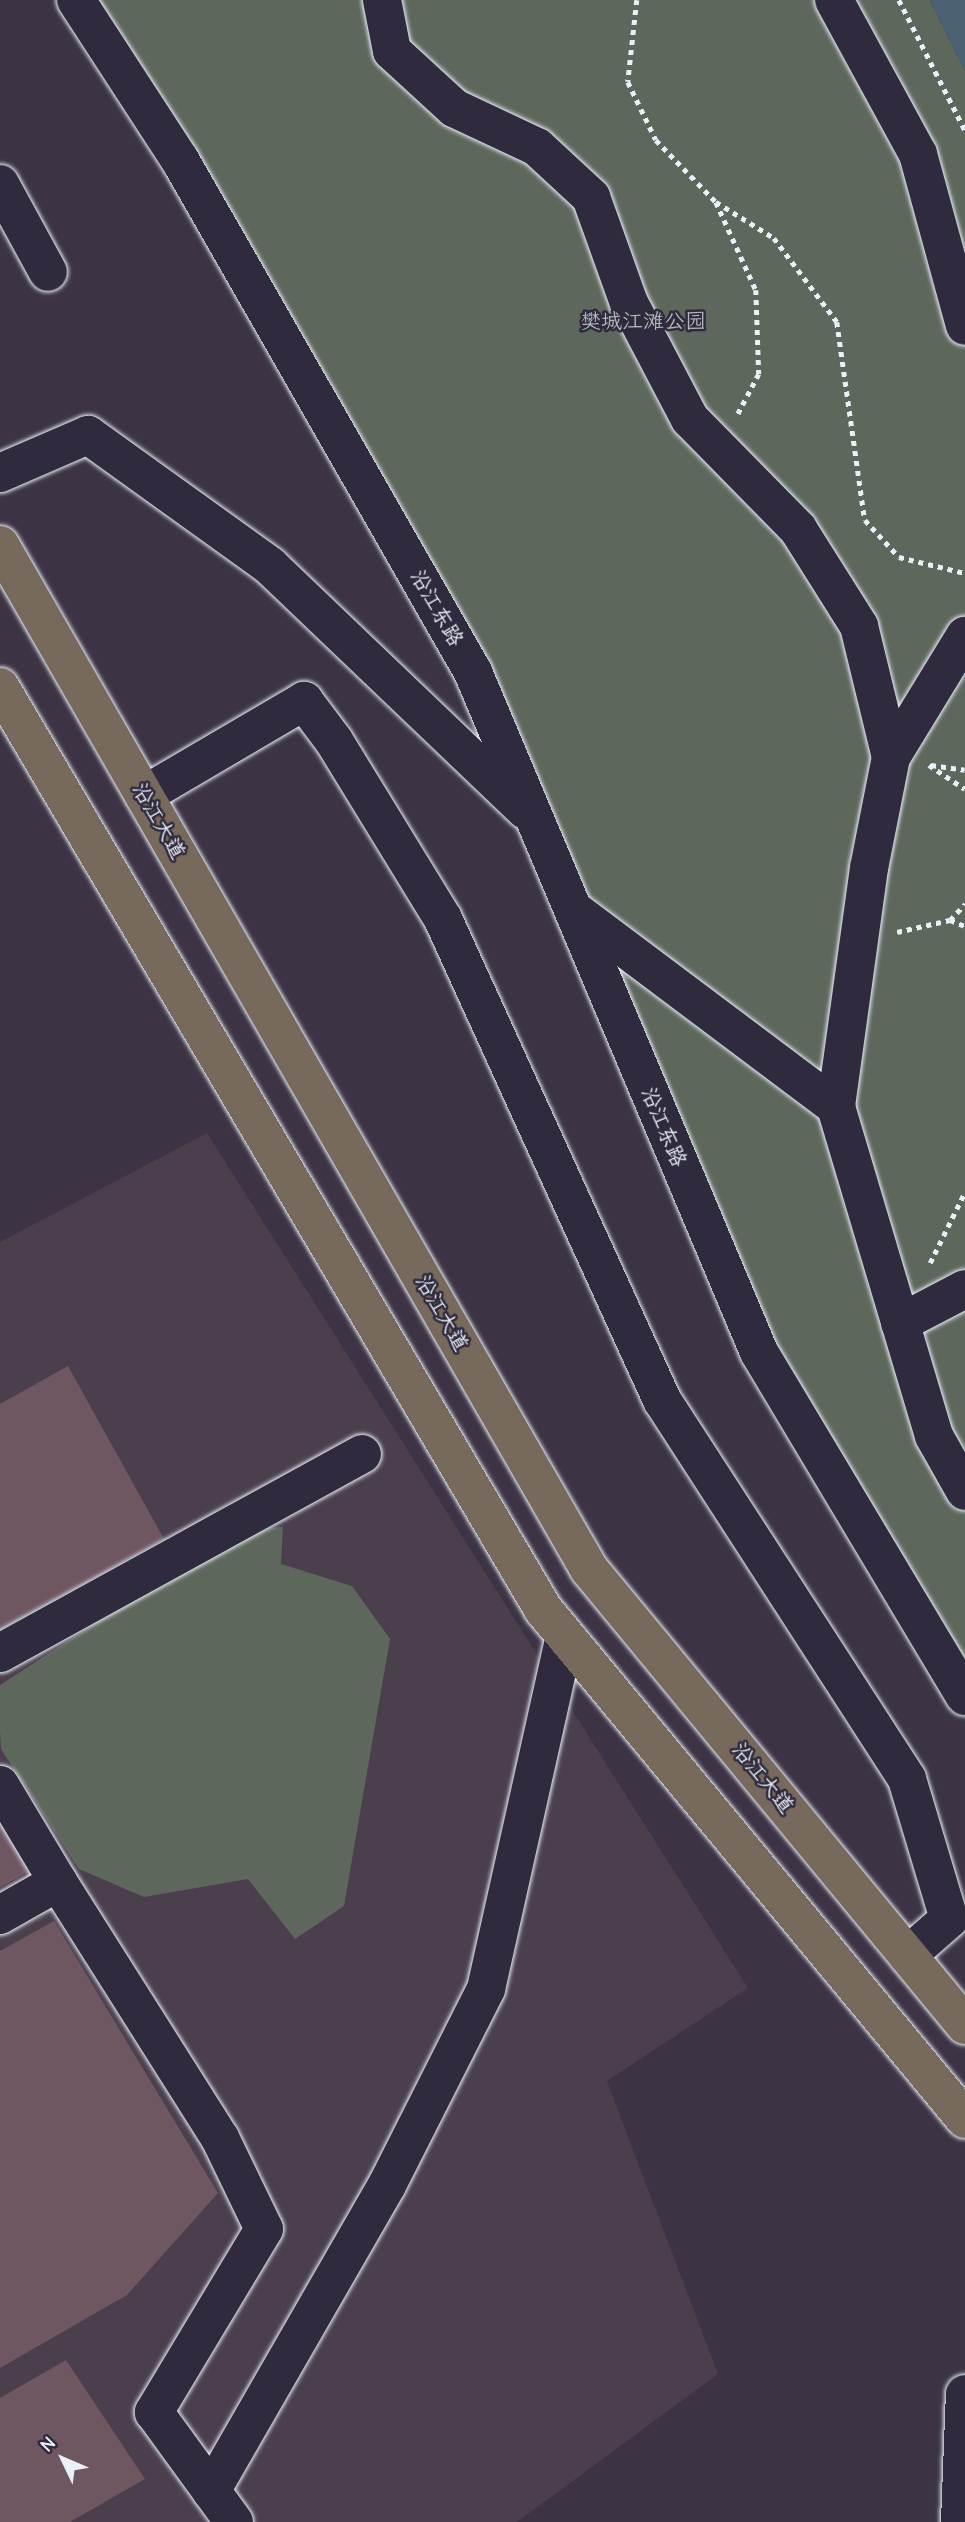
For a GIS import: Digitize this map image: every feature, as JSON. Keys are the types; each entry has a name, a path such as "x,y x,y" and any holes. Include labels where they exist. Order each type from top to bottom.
{"main road":[{"name":"沿江大道","path":"0,545 589,1569 965,2025"},
{"path":"0,687 536,1598 565,1637 965,2119"}],"street":[{"name":"沿江东路","path":"76,0 180,160 473,672 759,1352 965,1696"},
{"path":"382,0 392,51 454,108 537,147 591,197 629,303 690,419 798,528 859,626 891,757"},
{"path":"834,0 918,154 965,326"},
{"path":"0,184 48,272"},
{"path":"0,473 88,435 270,566 536,821"},
{"path":"965,636 891,757 859,940 836,1107 934,1436 965,1491"},
{"path":"144,795 304,701 334,741 443,919 662,1400 907,1779 949,1919 908,1955"},
{"path":"573,909 836,1107"},
{"path":"900,1322 965,1289"},
{"path":"0,1653 362,1454"},
{"path":"211,2491 387,2185 486,1989 565,1637"},
{"path":"0,1784 58,1882 220,2137 264,2229 154,2413 234,2522"},
{"path":"0,1915 58,1882"},
{"path":"960,2522 965,2394"}],"path":[{"path":"637,0 628,82 656,140 716,202 774,238 836,322 865,520 899,558 965,573"},
{"path":"900,0 965,131"},
{"path":"716,202 756,290 759,374 719,448"},
{"path":"930,765 965,770"},
{"path":"950,920 965,904"},
{"path":"859,940 950,920 965,926"},
{"path":"900,1322 965,1192"}],"shaded area":[{"path":"207,1133 748,1988 607,2081 718,2374 517,2522 0,2522 0,1242"}],"green space":[{"name":"樊城江滩公园","path":"76,0 930,0 965,71 965,1696 759,1352 473,672"},
{"path":"283,1527 281,1564 352,1586 390,1639 344,1906 295,1939 248,1879 144,1897 79,1869 1,1749 0,1732 0,1685 241,1529"}],"water":[{"path":"930,0 965,0 965,71"}],"building":[{"path":"68,1366 164,1539 0,1630 0,1404"},
{"path":"0,1815 31,1870 0,1887"},
{"path":"54,1921 218,2193 127,2295 0,2368 0,1951"},
{"path":"66,2360 145,2479 70,2522 0,2522 0,2398"}]}
